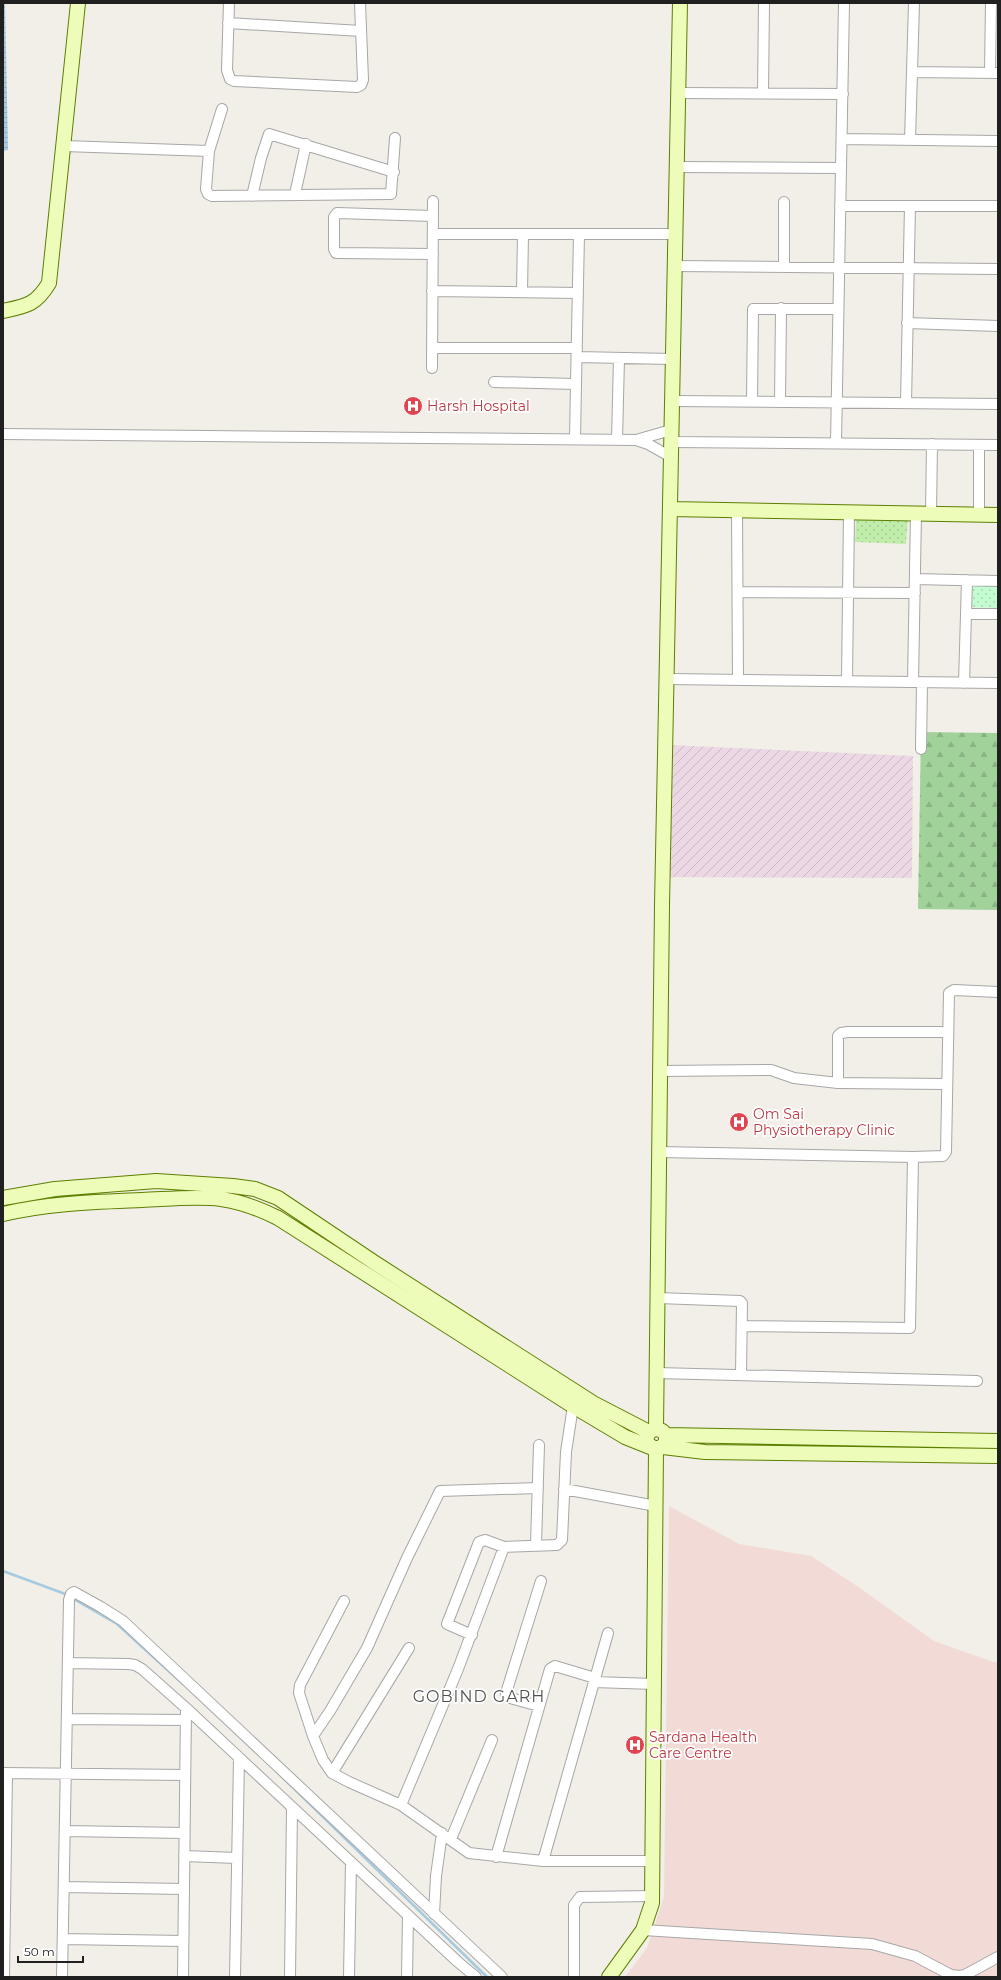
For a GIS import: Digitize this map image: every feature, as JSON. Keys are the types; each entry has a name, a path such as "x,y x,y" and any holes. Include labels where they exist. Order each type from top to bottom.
{"street":[{"path":"3,311 29,305 37,300 49,283 78,3"},
{"path":"229,3 227,70 230,79 234,81 357,87 361,85 363,80 360,3"},
{"path":"609,1977 643,1930 652,1903 660,1071 668,680 674,234 680,3"},
{"path":"763,93 764,3"},
{"path":"836,443 844,3"},
{"path":"910,140 914,3"},
{"path":"912,72 994,73 994,34 991,3"},
{"path":"228,23 361,31"},
{"path":"678,93 842,94"},
{"path":"222,109 209,151 206,189 208,194 212,196 391,194 394,172 395,138"},
{"path":"252,196 260,158 269,134 394,172"},
{"path":"842,139 998,141"},
{"path":"295,194 306,144"},
{"path":"64,146 209,151"},
{"path":"676,167 841,168"},
{"path":"432,368 433,201"},
{"path":"784,202 784,267"},
{"path":"840,206 998,206"},
{"path":"906,403 910,206"},
{"path":"433,216 337,213 334,217 334,250 336,253 433,254"},
{"path":"433,234 674,234"},
{"path":"522,234 522,292"},
{"path":"575,439 580,234"},
{"path":"674,266 998,269"},
{"path":"432,290 578,293"},
{"path":"780,401 781,308"},
{"path":"752,401 753,309 838,309"},
{"path":"907,323 998,326"},
{"path":"432,348 577,353 619,358 672,359"},
{"path":"617,440 619,358"},
{"path":"494,382 576,384"},
{"path":"672,401 998,404"},
{"path":"3,434 617,440 636,440 671,436 836,443 998,445"},
{"path":"636,440 648,444 671,457"},
{"path":"931,514 932,444"},
{"path":"979,514 980,445"},
{"path":"670,510 998,515"},
{"path":"737,510 738,680"},
{"path":"847,681 849,512"},
{"path":"916,513 914,594 921,749"},
{"path":"915,579 998,581"},
{"path":"964,682 967,580"},
{"path":"738,592 914,594"},
{"path":"966,614 998,614"},
{"path":"668,680 998,683"},
{"path":"659,1152 913,1157 943,1156 946,1152 946,1084 949,993 954,990 998,992"},
{"path":"838,1083 838,1036 841,1033 947,1032"},
{"path":"660,1071 771,1070 794,1078 838,1083 946,1084"},
{"path":"742,1326 910,1328 913,1157"},
{"path":"3,1198 55,1189 156,1181 233,1186 255,1189 278,1198 375,1263 593,1403 657,1440 705,1452 998,1456"},
{"path":"3,1214 44,1206 102,1202 190,1198 220,1199 243,1203 278,1218 573,1406 625,1437 657,1440 998,1441"},
{"path":"658,1298 740,1301 742,1303 741,1375"},
{"path":"657,1373 977,1380"},
{"path":"472,1635 450,1626 448,1621 479,1542 485,1540 504,1547 557,1545 562,1540 566,1452 573,1406"},
{"path":"536,1545 539,1445"},
{"path":"313,1736 330,1711 367,1648 407,1558 440,1491 538,1488"},
{"path":"564,1490 656,1506"},
{"path":"401,1805 472,1635 504,1547"},
{"path":"539,1706 510,1698 506,1693 541,1581"},
{"path":"62,1977 68,1663 70,1597 72,1592 77,1593 123,1621 326,1810 502,1977"},
{"path":"344,1601 300,1685 299,1693 313,1736 323,1760 332,1772 349,1782 401,1805 469,1853 543,1861 653,1861"},
{"path":"543,1861 608,1632"},
{"path":"332,1772 409,1648"},
{"path":"68,1663 128,1664 142,1669 186,1708 238,1759 292,1807 472,1975"},
{"path":"496,1856 539,1706 552,1667 594,1680 654,1684"},
{"path":"183,1977 186,1708"},
{"path":"67,1719 186,1720"},
{"path":"434,1914 436,1876 446,1836 492,1740"},
{"path":"235,1977 238,1759"},
{"path":"4,1977 5,1773 185,1775"},
{"path":"290,1977 292,1807"},
{"path":"65,1831 184,1833"},
{"path":"184,1856 236,1858"},
{"path":"349,1977 351,1862"},
{"path":"64,1887 184,1889"},
{"path":"574,1977 574,1905 576,1900 580,1897 652,1896"},
{"path":"408,1916 408,1977"},
{"path":"643,1930 872,1944 915,1956 951,1975 959,1976 965,1975 998,1957"},
{"path":"63,1939 183,1940"}],"shaded area":[{"path":"670,745 913,756 912,878 664,877"},
{"path":"669,1506 739,1544 811,1556 857,1586 934,1641 993,1662 998,1662 998,1977 625,1977 647,1948 664,1897"}],"green space":[{"path":"856,520 908,520 906,544 855,542"},
{"path":"971,585 998,586 998,608 971,607"},
{"path":"921,732 998,733 998,910 918,909"}],"water":[{"path":"3,3 5,3 8,150 3,151"}],"waterway":[{"path":"3,1571 68,1595"},
{"path":"72,1598 117,1624 183,1684"},
{"path":"277,1772 487,1977"}],"place":[{"name":"Harsh Hospital","path":"413,406"},
{"name":"Om Sai Physiotherapy Clinic","path":"739,1122"},
{"name":"Sardana Health Care Centre","path":"635,1745"}],"district":[{"name":"GOBIND GARH","path":"479,1696"}]}
